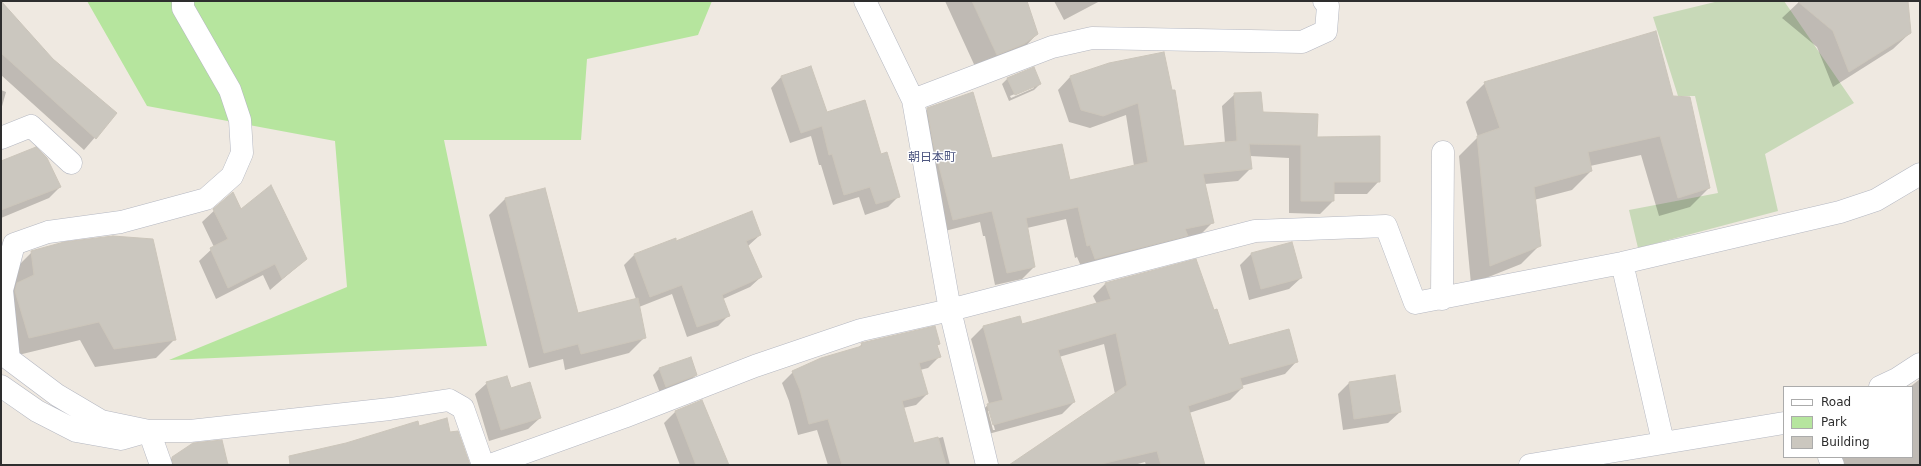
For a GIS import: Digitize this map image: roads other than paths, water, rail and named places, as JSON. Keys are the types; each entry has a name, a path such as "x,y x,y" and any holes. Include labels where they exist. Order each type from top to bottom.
{"street":[{"path":"183,1 183,8 230,90 240,120 242,153 232,176 206,199 121,222 48,232 14,244 2,290 9,360 57,395 101,422 149,431 190,431 390,409 450,400 463,408 483,465"},
{"path":"865,1 913,100 950,310 987,465"},
{"path":"913,100 1052,47 1092,38 1302,42 1326,31 1328,6 1324,1"},
{"path":"1,138 31,126 71,163"},
{"path":"1442,299 1443,152"},
{"path":"490,465 644,410 755,366 861,330 950,310 1255,231 1386,226 1415,303 1622,263 1840,212 1876,200 1920,174"},
{"path":"1622,263 1663,442"},
{"path":"1882,386 1897,379 1920,364"},
{"path":"1,386 37,412 76,431 121,439 149,431"},
{"path":"1530,465 1613,459 1663,442 1783,423"},
{"path":"149,431 161,465"}],"district":[{"name":"朝日本町","path":"932,158"}]}
